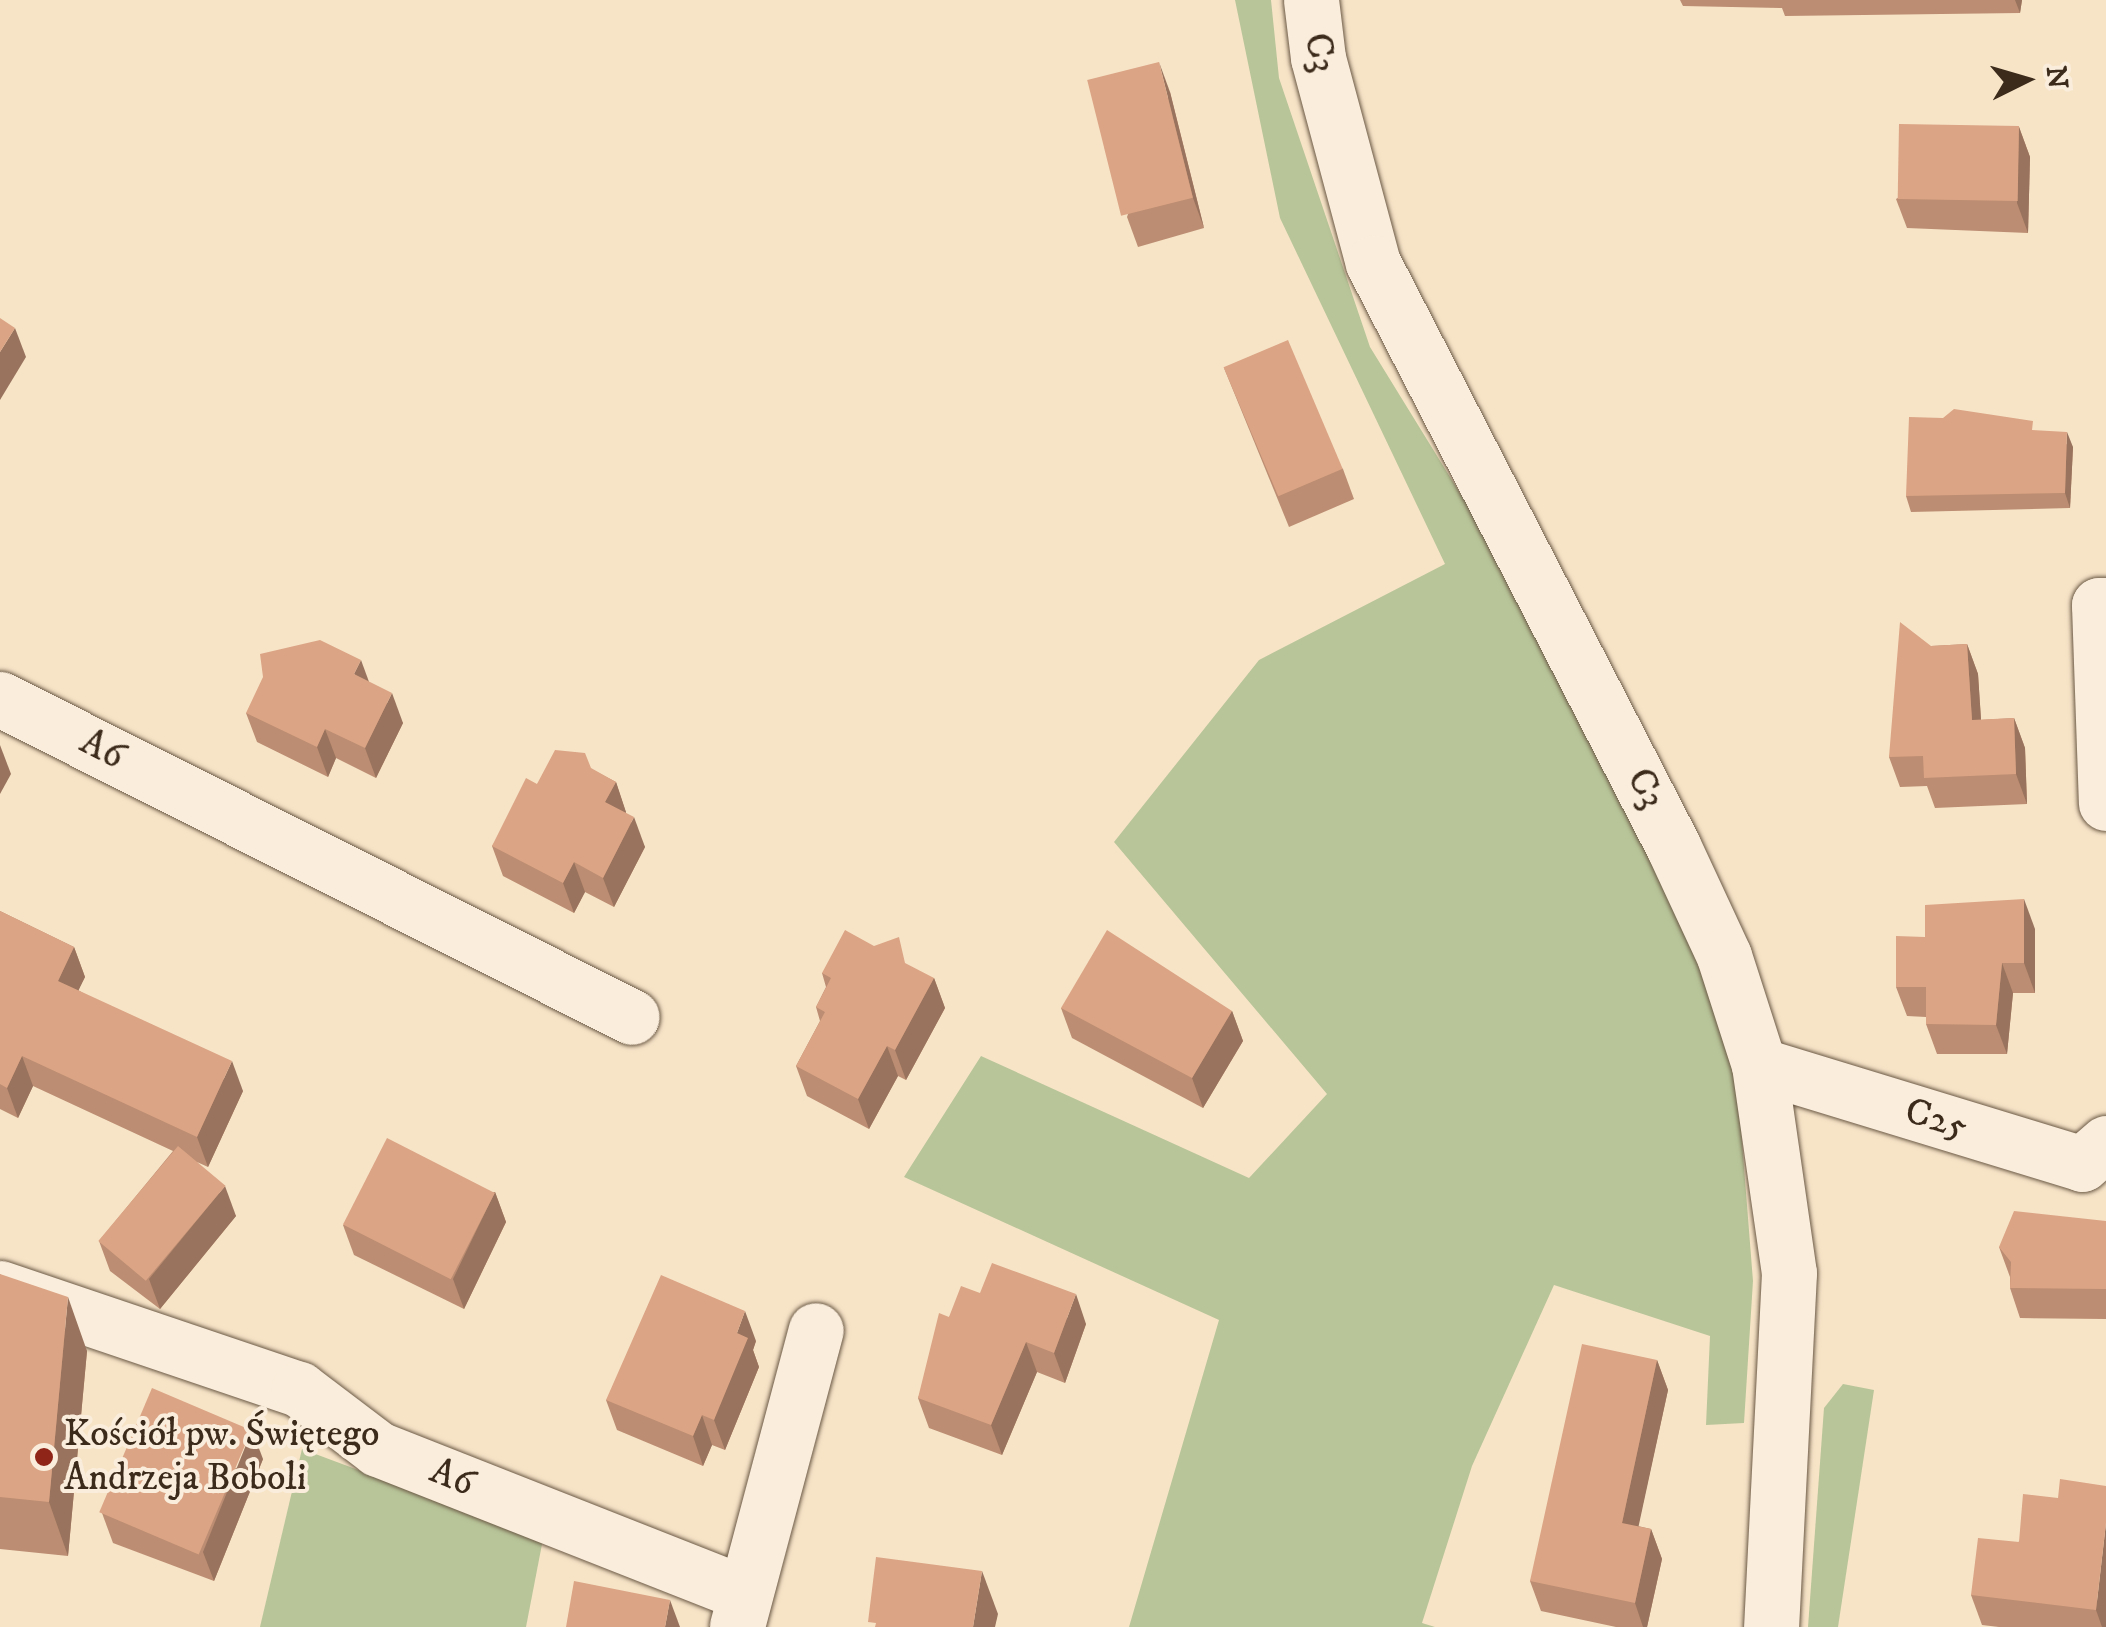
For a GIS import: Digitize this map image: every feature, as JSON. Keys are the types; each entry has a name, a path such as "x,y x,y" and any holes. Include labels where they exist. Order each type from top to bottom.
{"street":[{"name":"C3","path":"1311,0 1318,58 1373,263 1673,846 1724,956 1760,1065 1788,1273 1771,1627"},
{"path":"2106,605 2099,605 2106,803"},
{"name":"A6","path":"0,699 632,1017"},
{"name":"C25","path":"1760,1065 2082,1164 2106,1142"},
{"name":"A6","path":"0,1288 299,1389 378,1448 740,1610"},
{"path":"740,1610 816,1330"}],"green space":[{"path":"1235,0 1271,0 1279,78 1370,347 1535,615 1658,860 1736,1066 1753,1281 1744,1423 1706,1425 1710,1336 1554,1285 1472,1466 1422,1623 1435,1627 1129,1627 1219,1320 904,1177 981,1056 1249,1178 1327,1094 1114,842 1259,660 1445,564 1280,218"},
{"path":"1843,1384 1874,1390 1838,1627 1808,1627 1824,1408"},
{"path":"302,1449 543,1539 526,1627 260,1627"}],"building":[{"path":"1159,62 1193,198 1121,216 1087,80"},
{"path":"1899,124 2019,126 2018,201 1898,199"},
{"path":"0,318 15,328 0,352"},
{"path":"1288,340 1343,469 1278,496 1224,367"},
{"path":"1954,409 2033,421 2032,430 2067,432 2065,493 1906,496 1909,417 1943,418"},
{"path":"1900,622 1931,646 1967,644 1972,720 2014,718 2016,774 1924,778 1923,756 1889,757"},
{"path":"320,640 361,660 354,674 392,693 365,748 325,729 317,747 246,713 263,677 260,654"},
{"path":"555,750 585,753 591,768 616,782 605,802 634,817 603,878 574,862 563,883 492,846 526,778 537,784"},
{"path":"2024,899 2024,963 2002,963 1996,1025 1926,1024 1926,987 1896,987 1896,936 1925,937 1925,905"},
{"path":"0,911 74,947 58,981 232,1061 197,1137 22,1056 7,1088 0,1084"},
{"path":"845,930 874,946 899,937 905,963 934,978 895,1050 887,1046 858,1099 796,1066 825,1012 816,1007 831,978 822,973"},
{"path":"1107,930 1232,1011 1192,1078 1061,1008"},
{"path":"387,1138 495,1193 451,1279 343,1224"},
{"path":"178,1146 225,1186 146,1281 98,1241"},
{"path":"2014,1211 2106,1221 2106,1289 2010,1288 2011,1262 1999,1247"},
{"path":"992,1263 1076,1294 1054,1353 1026,1342 991,1425 918,1398 939,1313 949,1317 961,1286 980,1293"},
{"path":"0,1274 68,1297 49,1502 0,1497"},
{"path":"661,1275 745,1311 737,1333 748,1338 714,1420 702,1415 693,1436 606,1400"},
{"path":"1582,1344 1657,1360 1622,1523 1651,1529 1635,1603 1530,1581"},
{"path":"152,1388 251,1430 199,1554 99,1512"},
{"path":"2060,1479 2106,1486 2096,1610 1971,1595 1978,1538 2019,1542 2023,1494 2058,1498"},
{"path":"876,1557 982,1571 973,1627 875,1627 876,1623 868,1622"},
{"path":"574,1581 670,1600 665,1627 566,1627"}],"place":[{"name":"Kościół pw. Świętego Andrzeja Boboli","path":"44,1457"}]}
